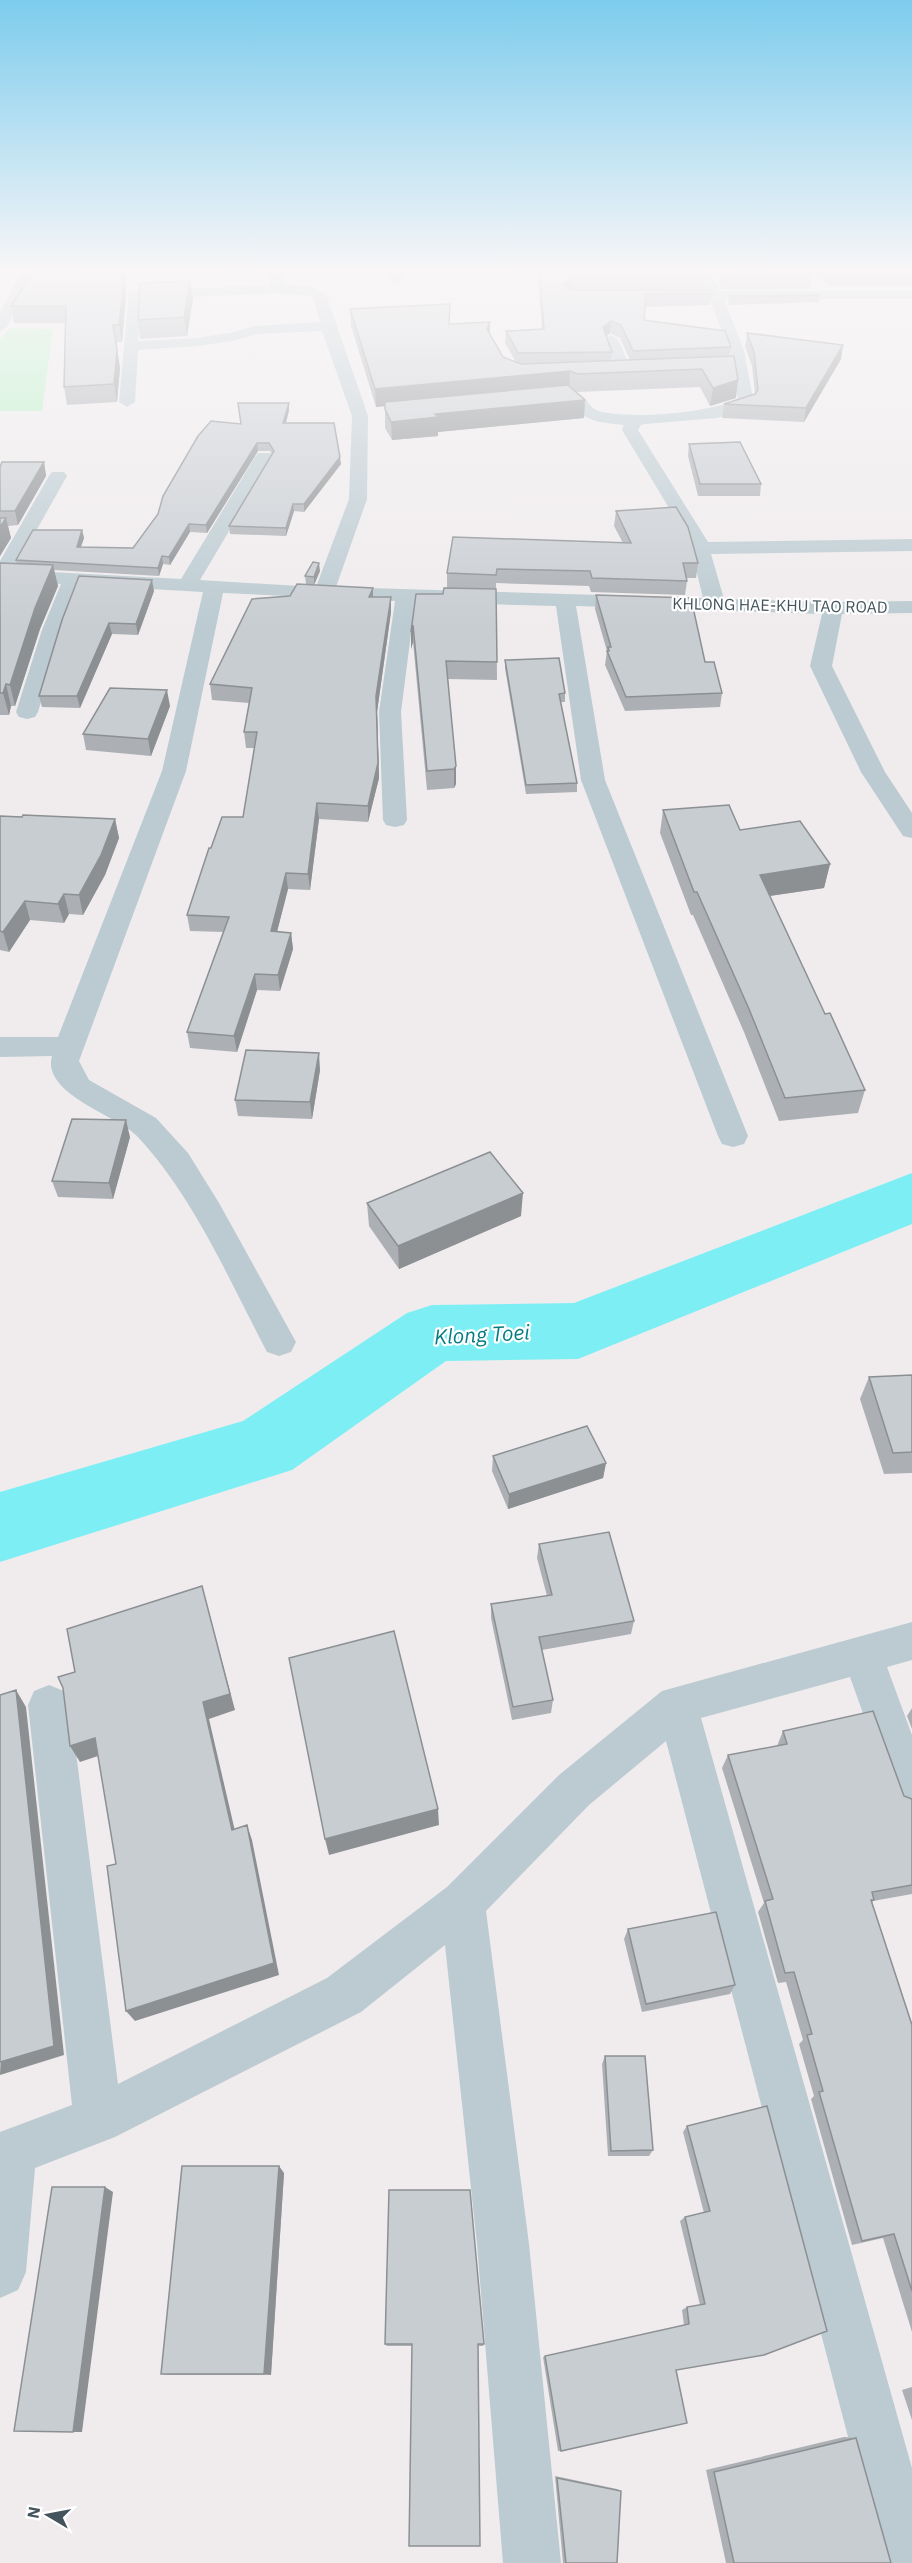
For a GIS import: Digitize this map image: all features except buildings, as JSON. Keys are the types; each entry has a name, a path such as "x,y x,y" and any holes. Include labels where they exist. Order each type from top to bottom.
{"street":[{"path":"127,402 128,389"},
{"path":"324,593 358,499 366,416 354,389"},
{"path":"534,399 574,397 594,416 634,422 717,412 746,403 744,389"},
{"path":"634,422 630,430 698,542 715,604"},
{"path":"187,585 264,457"},
{"path":"0,576 58,476"},
{"path":"700,548 912,545"},
{"name":"KHLONG HAE-KHU TAO ROAD","path":"0,576 324,593 833,608 912,607"},
{"path":"27,712 52,630 72,580"},
{"path":"214,587 174,771 65,1061 69,1073 79,1087 145,1126 177,1161 208,1211 279,1342"},
{"path":"395,820 390,712 406,595"},
{"path":"565,601 593,780 732,1136"},
{"path":"833,608 821,666 873,772 912,831"},
{"path":"0,1047 69,1046"},
{"path":"0,2272 6,2155 98,2120 344,1995 463,1903 574,1790 677,1705 912,1641"},
{"path":"863,1656 912,1792"},
{"path":"49,1705 98,2120"},
{"path":"677,1705 910,2563"},
{"path":"463,1903 503,2244 532,2563"}],"green space":[{"path":"0,389 45,389 42,411 0,411"}],"waterway":[{"name":"Klong Toei","path":"0,1527 265,1447 432,1333 578,1331 912,1197"}]}
